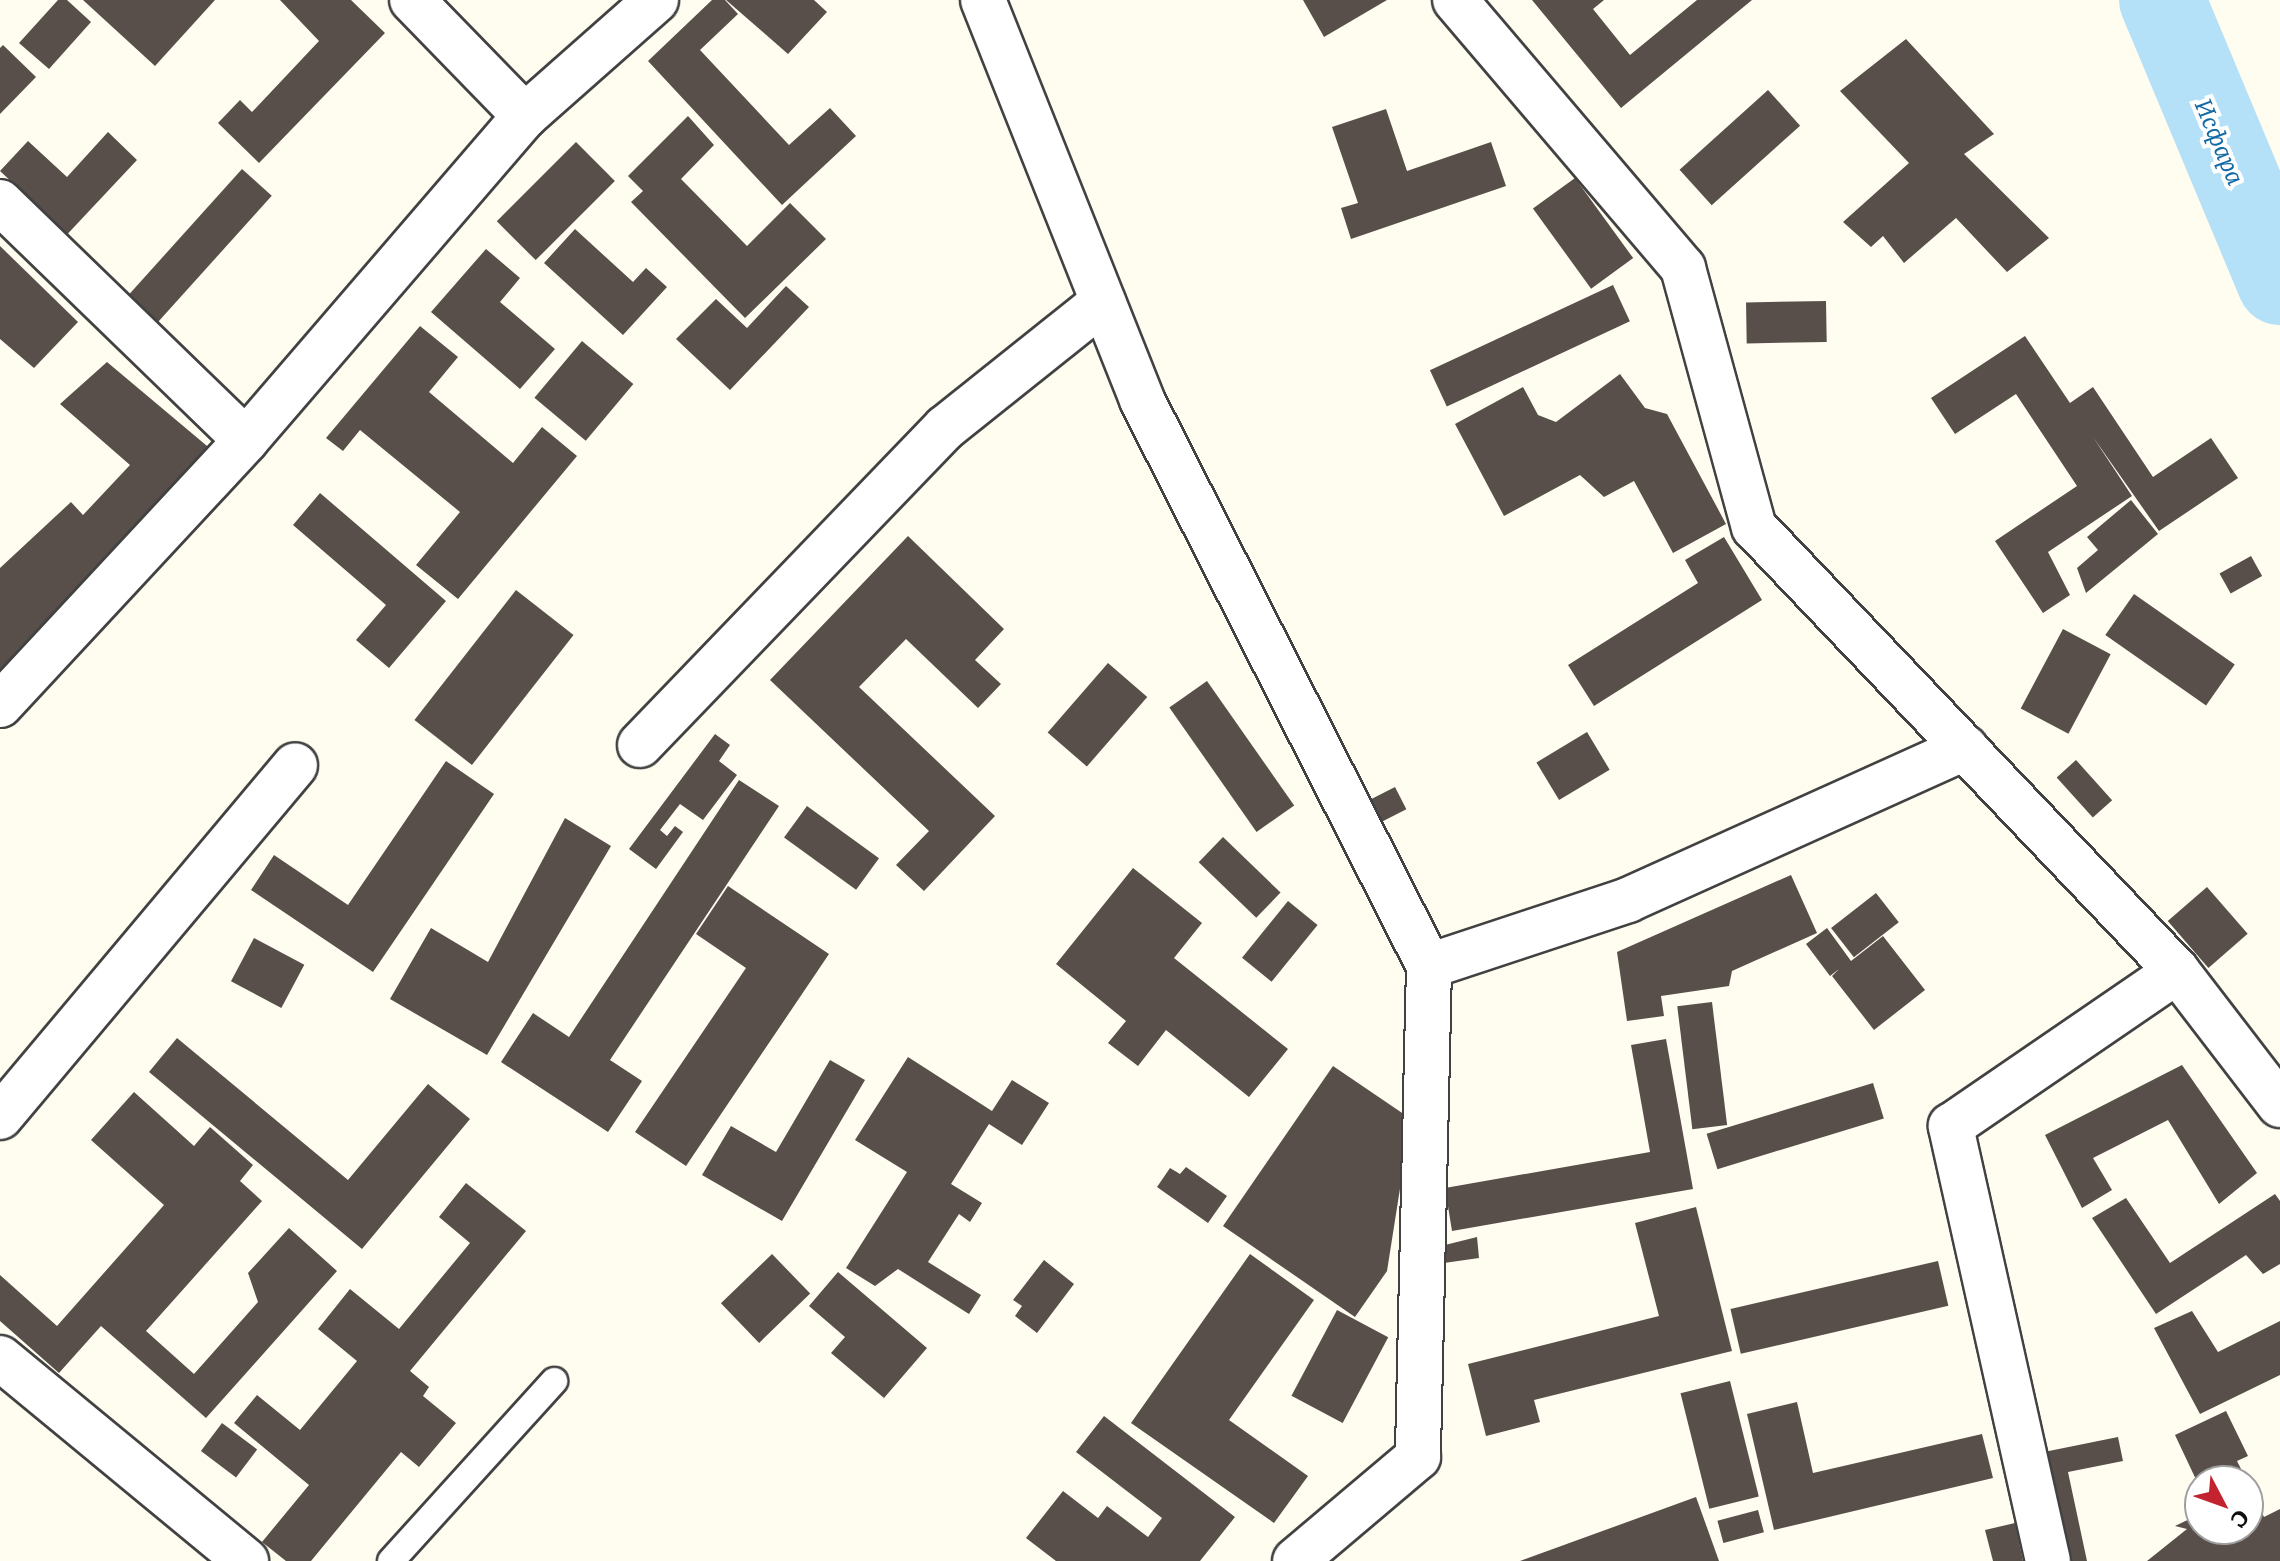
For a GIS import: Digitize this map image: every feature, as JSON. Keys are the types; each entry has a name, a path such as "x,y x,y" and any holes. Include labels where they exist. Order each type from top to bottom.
{"street":[{"path":"412,0 525,116"},
{"path":"0,705 246,440 525,116 656,0"},
{"path":"983,0 1142,400 1429,966 1418,1457 1295,1561"},
{"path":"1455,0 1683,268 1754,527 2177,971 2280,1105"},
{"path":"0,202 246,440"},
{"path":"640,745 945,428 1103,302"},
{"path":"1429,966 1628,900 1965,748"},
{"path":"0,1117 295,765"},
{"path":"2048,1561 1951,1126 2177,971"},
{"path":"0,1358 246,1561"}],"lane":[{"path":"391,1561 554,1381"}],"building":[{"path":"58,0 67,0 91,22 49,69 19,43"},
{"path":"83,0 215,0 155,66"},
{"path":"280,0 351,0 385,33 259,163 218,123 240,100 252,112 319,41"},
{"path":"712,0 725,0 738,14 700,50 789,145 830,108 856,136 782,205 648,61"},
{"path":"726,0 814,0 827,12 788,54"},
{"path":"1303,0 1387,0 1324,37"},
{"path":"1532,0 1604,0 1593,9 1630,55 1697,0 1752,0 1621,108"},
{"path":"1906,39 1994,134 1964,154 2049,238 2007,272 1956,218 1904,263 1883,236 1871,247 1843,222 1909,163 1840,91"},
{"path":"3,45 36,77 0,114 0,48"},
{"path":"1768,90 1800,126 1712,205 1680,170"},
{"path":"1386,109 1407,171 1491,142 1506,186 1351,239 1341,208 1358,203 1332,127"},
{"path":"688,116 714,145 681,179 747,246 790,203 826,239 745,318 631,202 643,191 628,176"},
{"path":"108,132 137,160 60,242 36,219 43,211 0,171 28,141 67,177"},
{"path":"576,142 615,181 536,260 497,221"},
{"path":"242,169 272,196 151,330 121,304"},
{"path":"1575,178 1633,258 1591,289 1533,209"},
{"path":"575,229 633,282 646,268 667,287 623,335 544,263"},
{"path":"0,246 78,322 34,368 0,339"},
{"path":"486,249 520,278 500,302 555,349 520,389 431,312"},
{"path":"1613,285 1630,321 1447,407 1430,370"},
{"path":"786,286 809,307 730,390 676,339 716,299 747,328"},
{"path":"1826,301 1827,342 1747,343 1746,302"},
{"path":"420,326 458,357 429,392 513,463 542,427 577,456 458,599 416,565 460,512 360,430 343,451 326,438"},
{"path":"2025,336 2070,403 2093,387 2153,477 2211,438 2238,478 2159,531 2093,437 2132,496 2048,552 2070,595 2043,613 1995,541 2077,486 2016,394 1955,434 1931,398"},
{"path":"582,341 633,384 586,441 534,398"},
{"path":"107,362 213,451 0,685 0,568 71,502 83,515 130,465 60,404"},
{"path":"1620,374 1645,408 1667,414 1726,524 1673,553 1634,481 1604,497 1580,475 1504,516 1455,424 1523,387 1538,415 1556,422"},
{"path":"320,493 446,601 389,668 356,640 386,605 293,525"},
{"path":"2131,500 2158,534 2086,593 2077,568 2098,550 2087,537"},
{"path":"908,536 1004,629 975,660 1001,684 978,708 906,639 859,687 995,816 924,891 896,865 929,831 770,680"},
{"path":"1724,537 1762,600 1594,706 1568,665 1698,583 1685,560"},
{"path":"2251,556 2262,576 2231,594 2220,573"},
{"path":"516,590 574,635 472,765 414,720"},
{"path":"2134,594 2235,665 2206,706 2105,635"},
{"path":"2063,629 2111,654 2068,734 2021,708"},
{"path":"1108,663 1147,697 1087,767 1048,732"},
{"path":"1207,681 1294,806 1257,832 1169,707"},
{"path":"1587,732 1610,770 1559,800 1536,762"},
{"path":"715,734 730,745 719,761 737,775 703,820 680,804 660,830 667,836 675,826 683,832 656,869 629,849"},
{"path":"2076,760 2112,800 2093,818 2057,777"},
{"path":"446,761 494,794 373,972 251,890 274,855 348,905"},
{"path":"739,780 779,806 610,1060 642,1081 608,1132 501,1062 533,1013 569,1037"},
{"path":"1395,787 1406,809 1372,827 1361,804"},
{"path":"807,806 879,858 856,890 784,838"},
{"path":"565,818 611,846 487,1055 390,999 431,928 488,962"},
{"path":"1223,837 1281,893 1256,918 1199,862"},
{"path":"1133,868 1202,923 1174,958 1288,1049 1249,1097 1166,1030 1138,1066 1108,1043 1126,1021 1056,964"},
{"path":"1791,875 1817,933 1732,971 1729,986 1661,996 1664,1016 1627,1021 1617,952"},
{"path":"728,886 829,954 686,1166 635,1132 746,968 696,934"},
{"path":"2207,887 2248,934 2208,968 2168,921"},
{"path":"1876,893 1899,922 1854,957 1831,928"},
{"path":"1288,901 1318,925 1272,982 1242,958"},
{"path":"1827,928 1851,961 1883,936 1925,990 1874,1030 1832,976 1839,969 1830,976 1806,944"},
{"path":"254,938 304,965 281,1008 231,981"},
{"path":"1712,1002 1727,1125 1692,1129 1677,1006"},
{"path":"177,1038 348,1180 428,1084 470,1119 362,1249 149,1072"},
{"path":"1666,1039 1693,1189 1452,1231 1445,1188 1650,1152 1631,1045"},
{"path":"908,1057 992,1111 1012,1080 1049,1103 1022,1145 989,1124 951,1184 982,1203 970,1222 959,1214 928,1262 981,1295 969,1314 898,1269 875,1286 846,1268 907,1172 855,1140"},
{"path":"830,1060 865,1080 782,1221 702,1175 731,1126 776,1152"},
{"path":"2182,1065 2257,1173 2219,1204 2168,1120 2093,1158 2112,1190 2082,1208 2045,1135"},
{"path":"1333,1066 1411,1119 1387,1271 1355,1317 1223,1226"},
{"path":"1873,1083 1884,1118 1717,1169 1707,1134"},
{"path":"134,1092 194,1146 210,1127 253,1165 240,1181 262,1201 146,1331 194,1374 258,1302 248,1273 289,1228 337,1271 206,1418 101,1326 59,1373 0,1321 0,1275 57,1326 164,1205 91,1140"},
{"path":"1186,1167 1227,1196 1208,1223 1157,1187 1170,1168 1180,1174"},
{"path":"466,1183 526,1231 410,1371 429,1387 423,1396 456,1423 419,1467 401,1452 311,1561 286,1561 262,1542 309,1485 234,1423 257,1395 300,1430 357,1361 318,1329 350,1289 399,1329 470,1243 439,1217"},
{"path":"2275,1194 2280,1201 2280,1264 2263,1274 2246,1255 2156,1314 2092,1218 2126,1198 2170,1263"},
{"path":"1696,1207 1732,1351 1534,1400 1540,1422 1486,1436 1468,1364 1659,1316 1635,1223"},
{"path":"1477,1237 1479,1258 1444,1263 1445,1245"},
{"path":"772,1254 810,1294 759,1343 721,1303"},
{"path":"1250,1254 1314,1300 1229,1420 1308,1476 1274,1523 1131,1423"},
{"path":"1044,1260 1074,1284 1037,1333 1015,1316 1022,1306 1013,1300"},
{"path":"1938,1261 1948,1306 1741,1354 1730,1309"},
{"path":"838,1272 927,1348 884,1398 831,1353 845,1337 809,1306"},
{"path":"1337,1310 1388,1337 1343,1423 1291,1396"},
{"path":"2192,1311 2218,1352 2280,1321 2280,1375 2200,1414 2154,1328"},
{"path":"1730,1381 1759,1496 1709,1509 1681,1393"},
{"path":"1797,1402 1813,1473 1982,1434 1993,1478 1774,1530 1747,1414"},
{"path":"2226,1411 2248,1456 2237,1461 2239,1465 2189,1465 2175,1435"},
{"path":"1104,1416 1235,1517 1200,1561 1056,1561 1026,1538 1063,1491 1098,1518 1107,1506 1148,1537 1162,1518 1076,1452"},
{"path":"222,1423 257,1449 236,1477 201,1451"},
{"path":"2118,1437 2123,1461 2068,1472 2087,1561 2062,1561 2039,1453"},
{"path":"1696,1497 1719,1561 1520,1561"},
{"path":"2280,1509 2280,1561 2147,1561 2184,1531 2184,1545 2264,1545 2264,1517"},
{"path":"1758,1510 1764,1532 1723,1543 1717,1521"},
{"path":"2015,1523 2023,1561 1993,1561 1985,1530"}],"waterway":[{"name":"Исфара","path":"2162,0 2280,282"}]}
